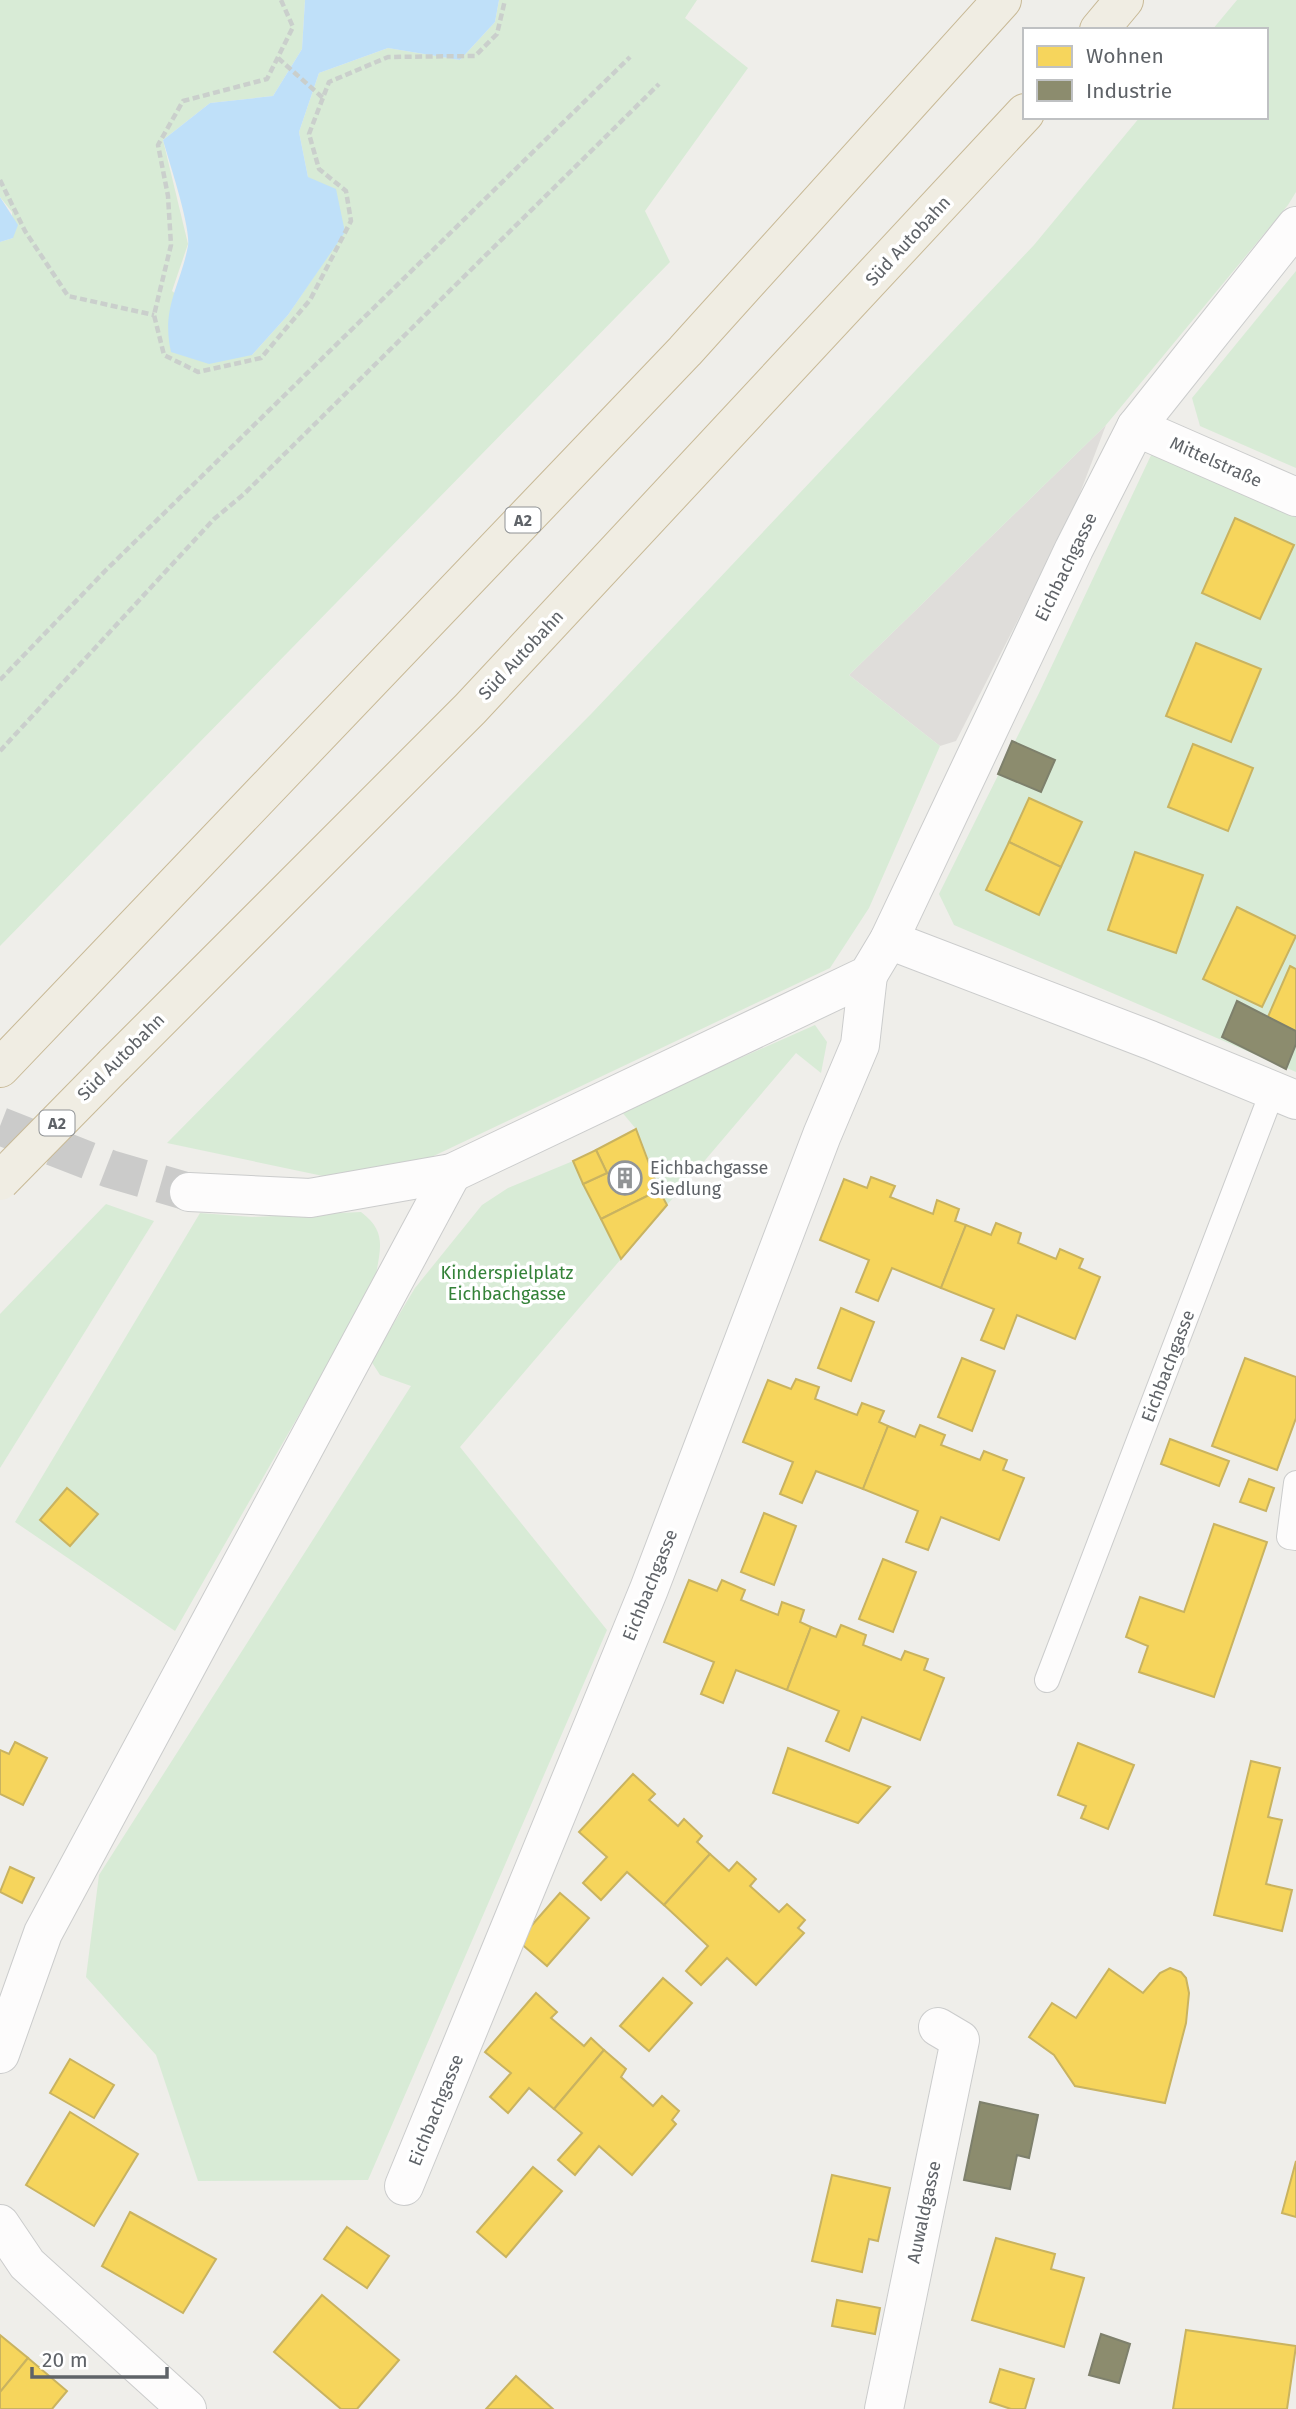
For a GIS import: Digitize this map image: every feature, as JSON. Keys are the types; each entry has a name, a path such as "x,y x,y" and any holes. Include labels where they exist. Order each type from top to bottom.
{"highway":[{"name":"A2","path":"0,1068 685,351 1002,0"},
{"path":"1101,28 1124,0"},
{"name":"Süd Autobahn","path":"0,1181 470,709 1023,115"}],"street":[{"name":"Eichbachgasse","path":"404,2186 649,1589 817,1148 860,1045 868,975 889,940 1073,549 1136,426 1296,226"},
{"name":"Mittelstraße","path":"1136,426 1296,498"},
{"name":"Eichbachgasse","path":"889,940 1284,1095"},
{"path":"189,1192 310,1198 452,1173 868,975"},
{"path":"0,2054 43,1933 452,1173"},
{"name":"Auwaldgasse","path":"884,2409 960,2040 938,2026"},
{"path":"0,2224 27,2264 187,2409"}],"lane":[{"name":"Eichbachgasse","path":"1047,1680 1284,1095"},
{"path":"1296,1483 1289,1537 1296,1538"}],"path":[{"path":"281,0 293,27 267,79 184,101 158,145 168,196 171,245 154,315 164,355 198,372 261,358 310,300 351,220 346,191 319,169 309,134 329,82 388,57 475,56 497,34 505,0"},
{"path":"0,680 105,571 630,57"},
{"path":"278,58 323,98"},
{"path":"0,751 214,519 244,494 659,84"},
{"path":"0,180 25,231 68,296 154,315"}],"shaded area":[{"path":"1106,425 1072,514 956,741 940,746 849,675"}],"green space":[{"path":"0,0 305,0 302,49 273,96 210,103 163,140 188,244 172,291 252,355 288,315 344,232 308,177 299,132 319,73 388,48 460,60 495,22 499,0 697,0 685,18 748,68 645,211 670,262 0,946 0,242 13,238 12,212 0,197"},
{"path":"1237,0 1296,0 1296,192 1106,425 849,675 940,746 869,908 830,968 421,1162 323,1176 167,1143 592,713 1034,245 1138,119 1268,119 1268,28 1214,28"},
{"path":"1296,271 1296,468 1200,426 1192,398"},
{"path":"1153,451 1296,515 1296,1072 954,925 939,894 1039,693"},
{"path":"815,1025 827,1042 821,1073 796,1053 667,1205 636,1129 621,1111"},
{"name":"Kinderspielplatz Eichbachgasse","path":"573,1161 621,1259 460,1447 607,1630 368,2180 198,2181 156,2055 86,1977 99,1875 411,1386 380,1375 371,1361 415,1288 482,1205 508,1188"},
{"path":"106,1204 154,1221 0,1468 0,1314"},
{"path":"361,1212 376,1227 379,1235 380,1252 375,1282 175,1631 15,1522 200,1213 252,1217"}],"water":[{"path":"305,0 499,0 495,22 460,60 388,48 319,73 299,132 308,177 336,189 345,232 288,315 252,355 209,364 171,352 168,323 185,261 188,237 163,140 210,103 273,96 302,49"},
{"path":"0,197 18,225 13,238 0,242"}],"building: Wohnen":[{"path":"1235,518 1294,545 1260,619 1202,593"},
{"path":"1196,643 1261,669 1231,742 1166,716"},
{"path":"1193,744 1253,768 1228,831 1168,807"},
{"path":"1029,798 1082,822 1061,867 1009,842"},
{"path":"1009,842 1061,867 1039,915 986,890"},
{"path":"1135,852 1203,875 1176,953 1108,930"},
{"path":"1237,907 1296,936 1262,1007 1203,979"},
{"path":"1290,966 1296,969 1296,1031 1267,1019"},
{"name":"Eichbachgasse Siedlung","path":"636,1129 659,1190 601,1219 583,1184 607,1173 596,1150"},
{"path":"596,1150 607,1173 583,1184 573,1161"},
{"path":"871,1177 895,1186 890,1197 933,1214 937,1200 959,1209 955,1221 966,1225 941,1288 892,1268 878,1301 856,1292 869,1260 820,1240 844,1179 867,1188"},
{"path":"659,1190 667,1205 621,1259 601,1219"},
{"path":"996,1223 1021,1233 1018,1243 1056,1259 1060,1249 1083,1259 1079,1268 1100,1277 1075,1339 1017,1315 1004,1349 981,1340 994,1309 941,1288 966,1225 991,1235"},
{"path":"841,1308 874,1322 851,1381 818,1368"},
{"path":"962,1358 995,1371 972,1431 938,1417"},
{"path":"1245,1358 1296,1377 1296,1418 1277,1470 1212,1446"},
{"path":"796,1379 819,1387 815,1399 857,1415 862,1403 884,1411 879,1422 888,1426 863,1489 816,1471 802,1503 780,1494 793,1462 743,1442 768,1380 791,1389"},
{"path":"920,1425 945,1435 941,1445 980,1460 984,1451 1007,1460 1003,1470 1024,1478 999,1540 941,1517 928,1550 906,1542 918,1511 863,1489 888,1426 915,1437"},
{"path":"1170,1439 1229,1461 1219,1486 1161,1464"},
{"path":"1249,1479 1274,1488 1266,1511 1240,1502"},
{"path":"67,1488 98,1514 70,1546 40,1520"},
{"path":"764,1513 796,1526 774,1585 741,1572"},
{"path":"1214,1524 1267,1542 1214,1697 1139,1672 1148,1646 1126,1637 1140,1597 1184,1612"},
{"path":"883,1559 916,1572 893,1632 859,1619"},
{"path":"689,1580 717,1591 722,1580 745,1590 741,1600 778,1615 782,1602 804,1610 800,1622 811,1627 787,1690 736,1670 723,1703 701,1694 714,1662 664,1642"},
{"path":"841,1625 866,1635 863,1645 901,1660 905,1651 928,1659 924,1670 944,1678 920,1740 862,1717 849,1751 826,1741 839,1711 787,1690 811,1627 836,1637"},
{"path":"15,1742 47,1758 23,1805 0,1794 0,1750 9,1754"},
{"path":"1078,1743 1134,1765 1108,1829 1081,1818 1086,1806 1058,1795"},
{"path":"788,1748 890,1787 858,1823 773,1793"},
{"path":"1251,1761 1280,1768 1268,1817 1282,1820 1266,1884 1292,1890 1282,1931 1214,1915"},
{"path":"633,1774 655,1794 649,1800 678,1826 684,1819 702,1836 697,1842 710,1854 664,1905 627,1872 601,1900 583,1883 607,1857 579,1832"},
{"path":"710,1854 729,1871 737,1862 756,1879 750,1886 779,1912 787,1904 805,1920 798,1928 804,1933 756,1985 727,1958 701,1985 686,1971 708,1946 664,1905"},
{"path":"10,1867 34,1878 22,1903 0,1892"},
{"path":"560,1893 589,1918 547,1966 518,1941"},
{"path":"1170,1968 1181,1972 1186,1978 1189,1993 1186,2023 1165,2103 1075,2086 1054,2055 1029,2037 1052,2003 1076,2018 1109,1969 1143,1993 1160,1973"},
{"path":"663,1978 692,2003 649,2051 620,2026"},
{"path":"536,1993 557,2012 551,2018 584,2046 591,2038 604,2050 554,2109 529,2088 508,2113 490,2097 511,2073 485,2052"},
{"path":"604,2050 626,2069 621,2077 653,2106 662,2096 679,2111 672,2120 676,2124 632,2175 599,2146 575,2175 558,2160 582,2133 554,2109"},
{"path":"70,2059 114,2085 94,2118 50,2093"},
{"path":"70,2112 138,2154 94,2226 26,2185"},
{"path":"1296,2161 1296,2217 1282,2213"},
{"path":"533,2167 562,2191 506,2257 477,2232"},
{"path":"832,2175 890,2188 878,2241 869,2239 862,2272 812,2261"},
{"path":"130,2212 216,2259 183,2313 102,2266"},
{"path":"347,2227 389,2256 367,2288 324,2259"},
{"path":"996,2238 1055,2254 1051,2269 1084,2278 1064,2347 972,2320"},
{"path":"322,2295 399,2360 357,2409 341,2409 274,2352"},
{"path":"837,2300 880,2308 875,2334 832,2326"},
{"path":"1186,2330 1296,2346 1287,2409 1173,2409"},
{"path":"0,2335 28,2358 0,2392"},
{"path":"28,2358 67,2391 52,2409 0,2409 0,2392"},
{"path":"1000,2369 1034,2379 1025,2409 1011,2409 990,2402"},
{"path":"516,2376 553,2409 486,2409"}],"building: Industrie":[{"path":"1012,741 1055,760 1041,792 998,774"},
{"path":"1237,1001 1296,1031 1296,1044 1286,1069 1222,1037"},
{"path":"980,2102 1038,2115 1029,2158 1017,2155 1010,2189 964,2180"},
{"path":"1101,2334 1130,2344 1119,2383 1089,2375"}],"tunnel":[{"path":"0,1126 110,1169 189,1192"}],"place":[{"name":"Eichbachgasse Siedlung","path":"625,1178"}]}
